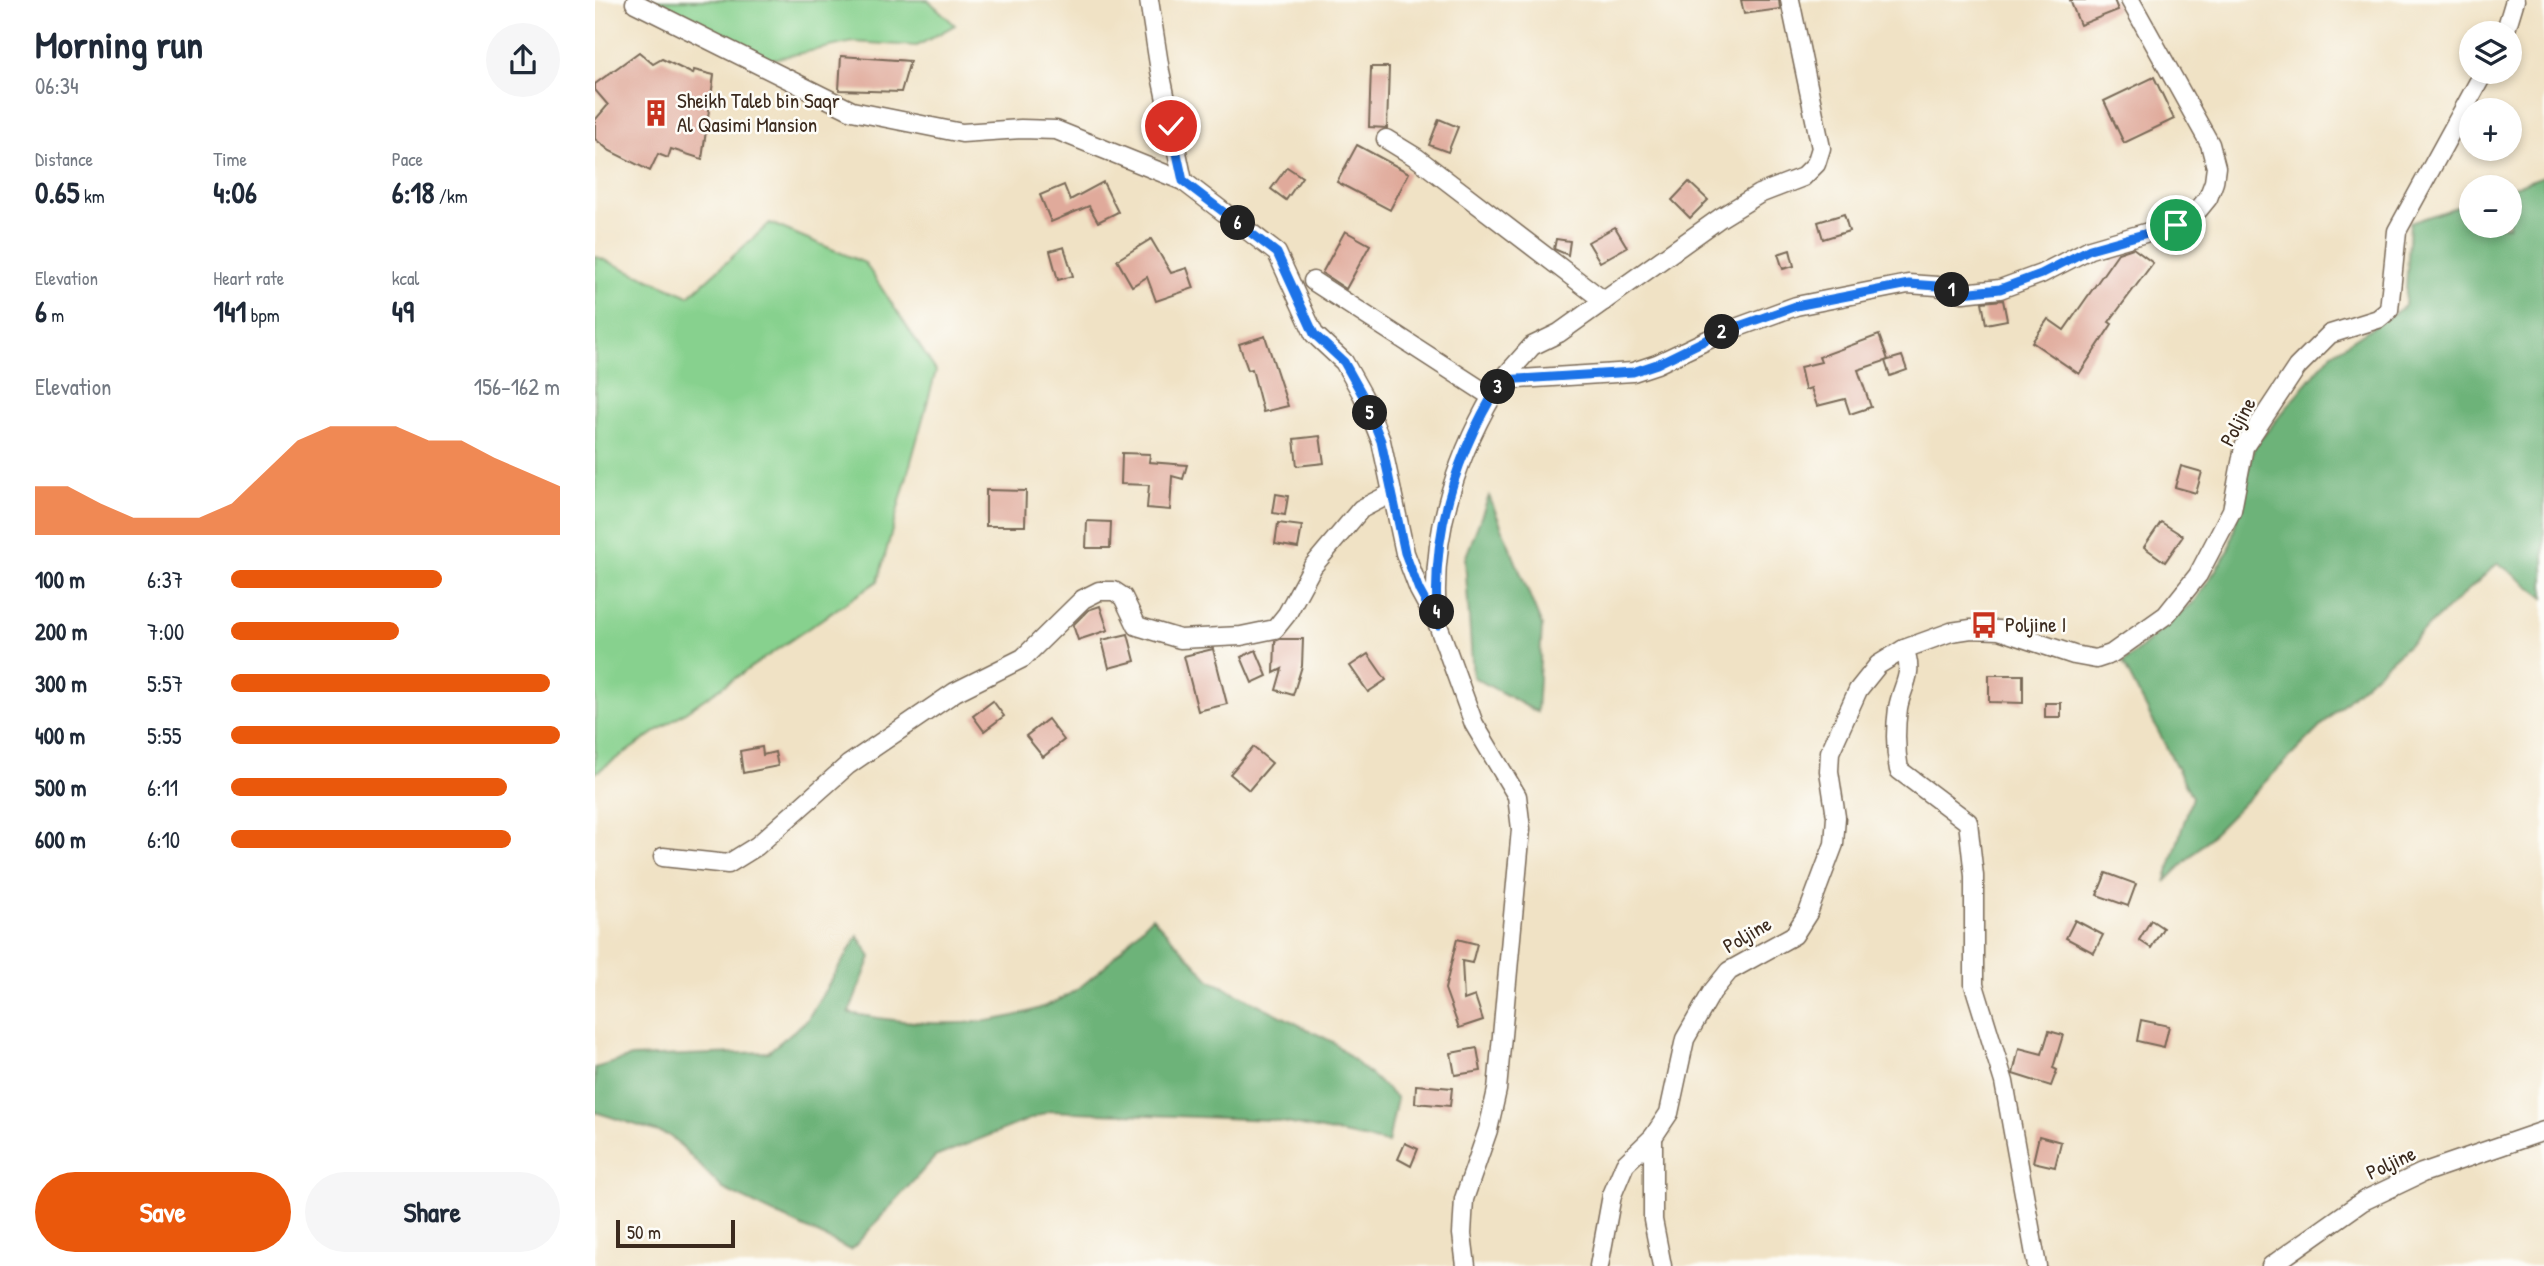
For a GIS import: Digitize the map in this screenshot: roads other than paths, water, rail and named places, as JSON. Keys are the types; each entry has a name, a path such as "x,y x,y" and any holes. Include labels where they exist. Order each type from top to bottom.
{"street":[{"path":"1149,0 1160,71 1183,181"},
{"path":"1438,625 1434,589 1440,539 1451,486 1474,428 1502,380 1532,346 1559,333 1720,218 1759,194 1803,177 1816,164 1821,148 1790,0"},
{"path":"1502,380 1633,372 1657,364 1722,332 1796,306 1909,284 1937,286 1963,293 2000,289 2041,274 2090,249 2176,225 2199,209 2208,198 2216,167 2210,144 2130,0"},
{"path":"2509,21 2515,0"},
{"path":"635,3 852,111 962,133 1021,129 1056,130 1183,181 1277,253 1314,334 1344,362 1363,396 1381,441 1405,553 1419,590 1438,625 1474,724 1517,796 1521,829 1497,1090 1488,1130 1464,1199 1462,1234 1466,1266"},
{"name":"Poljine","path":"1599,1266 1612,1195 1625,1164 1653,1137 1669,1113 1685,1039 1729,971 1794,935 1808,913 1834,844 1836,817 1829,771 1830,752 1858,690 1878,665 1905,649 1951,632 1999,630 2074,655 2097,659 2111,654 2167,615 2199,575 2232,510 2244,447 2297,366 2330,334 2378,319 2389,310 2397,231 2477,84"},
{"path":"1386,139 1417,158 1604,301"},
{"path":"1313,281 1492,397"},
{"path":"663,857 719,864 728,864 738,858 757,846 848,765 955,692 1023,658 1083,599 1099,591 1114,592 1123,597 1137,626 1180,639 1241,636 1276,629 1313,566 1361,509 1392,493"},
{"path":"1905,649 1910,662 1909,678 1898,705 1894,745 1899,770 1968,822 1974,876 1974,985 2004,1082 2037,1266"},
{"name":"Poljine","path":"2271,1266 2363,1201 2422,1173 2544,1131"},
{"path":"1653,1137 1653,1220 1662,1266"}],"place":[{"name":"Sheikh Taleb bin Saqr Al Qasimi Mansion","path":"656,113"},
{"name":"Poljine I","path":"1984,625"}]}
